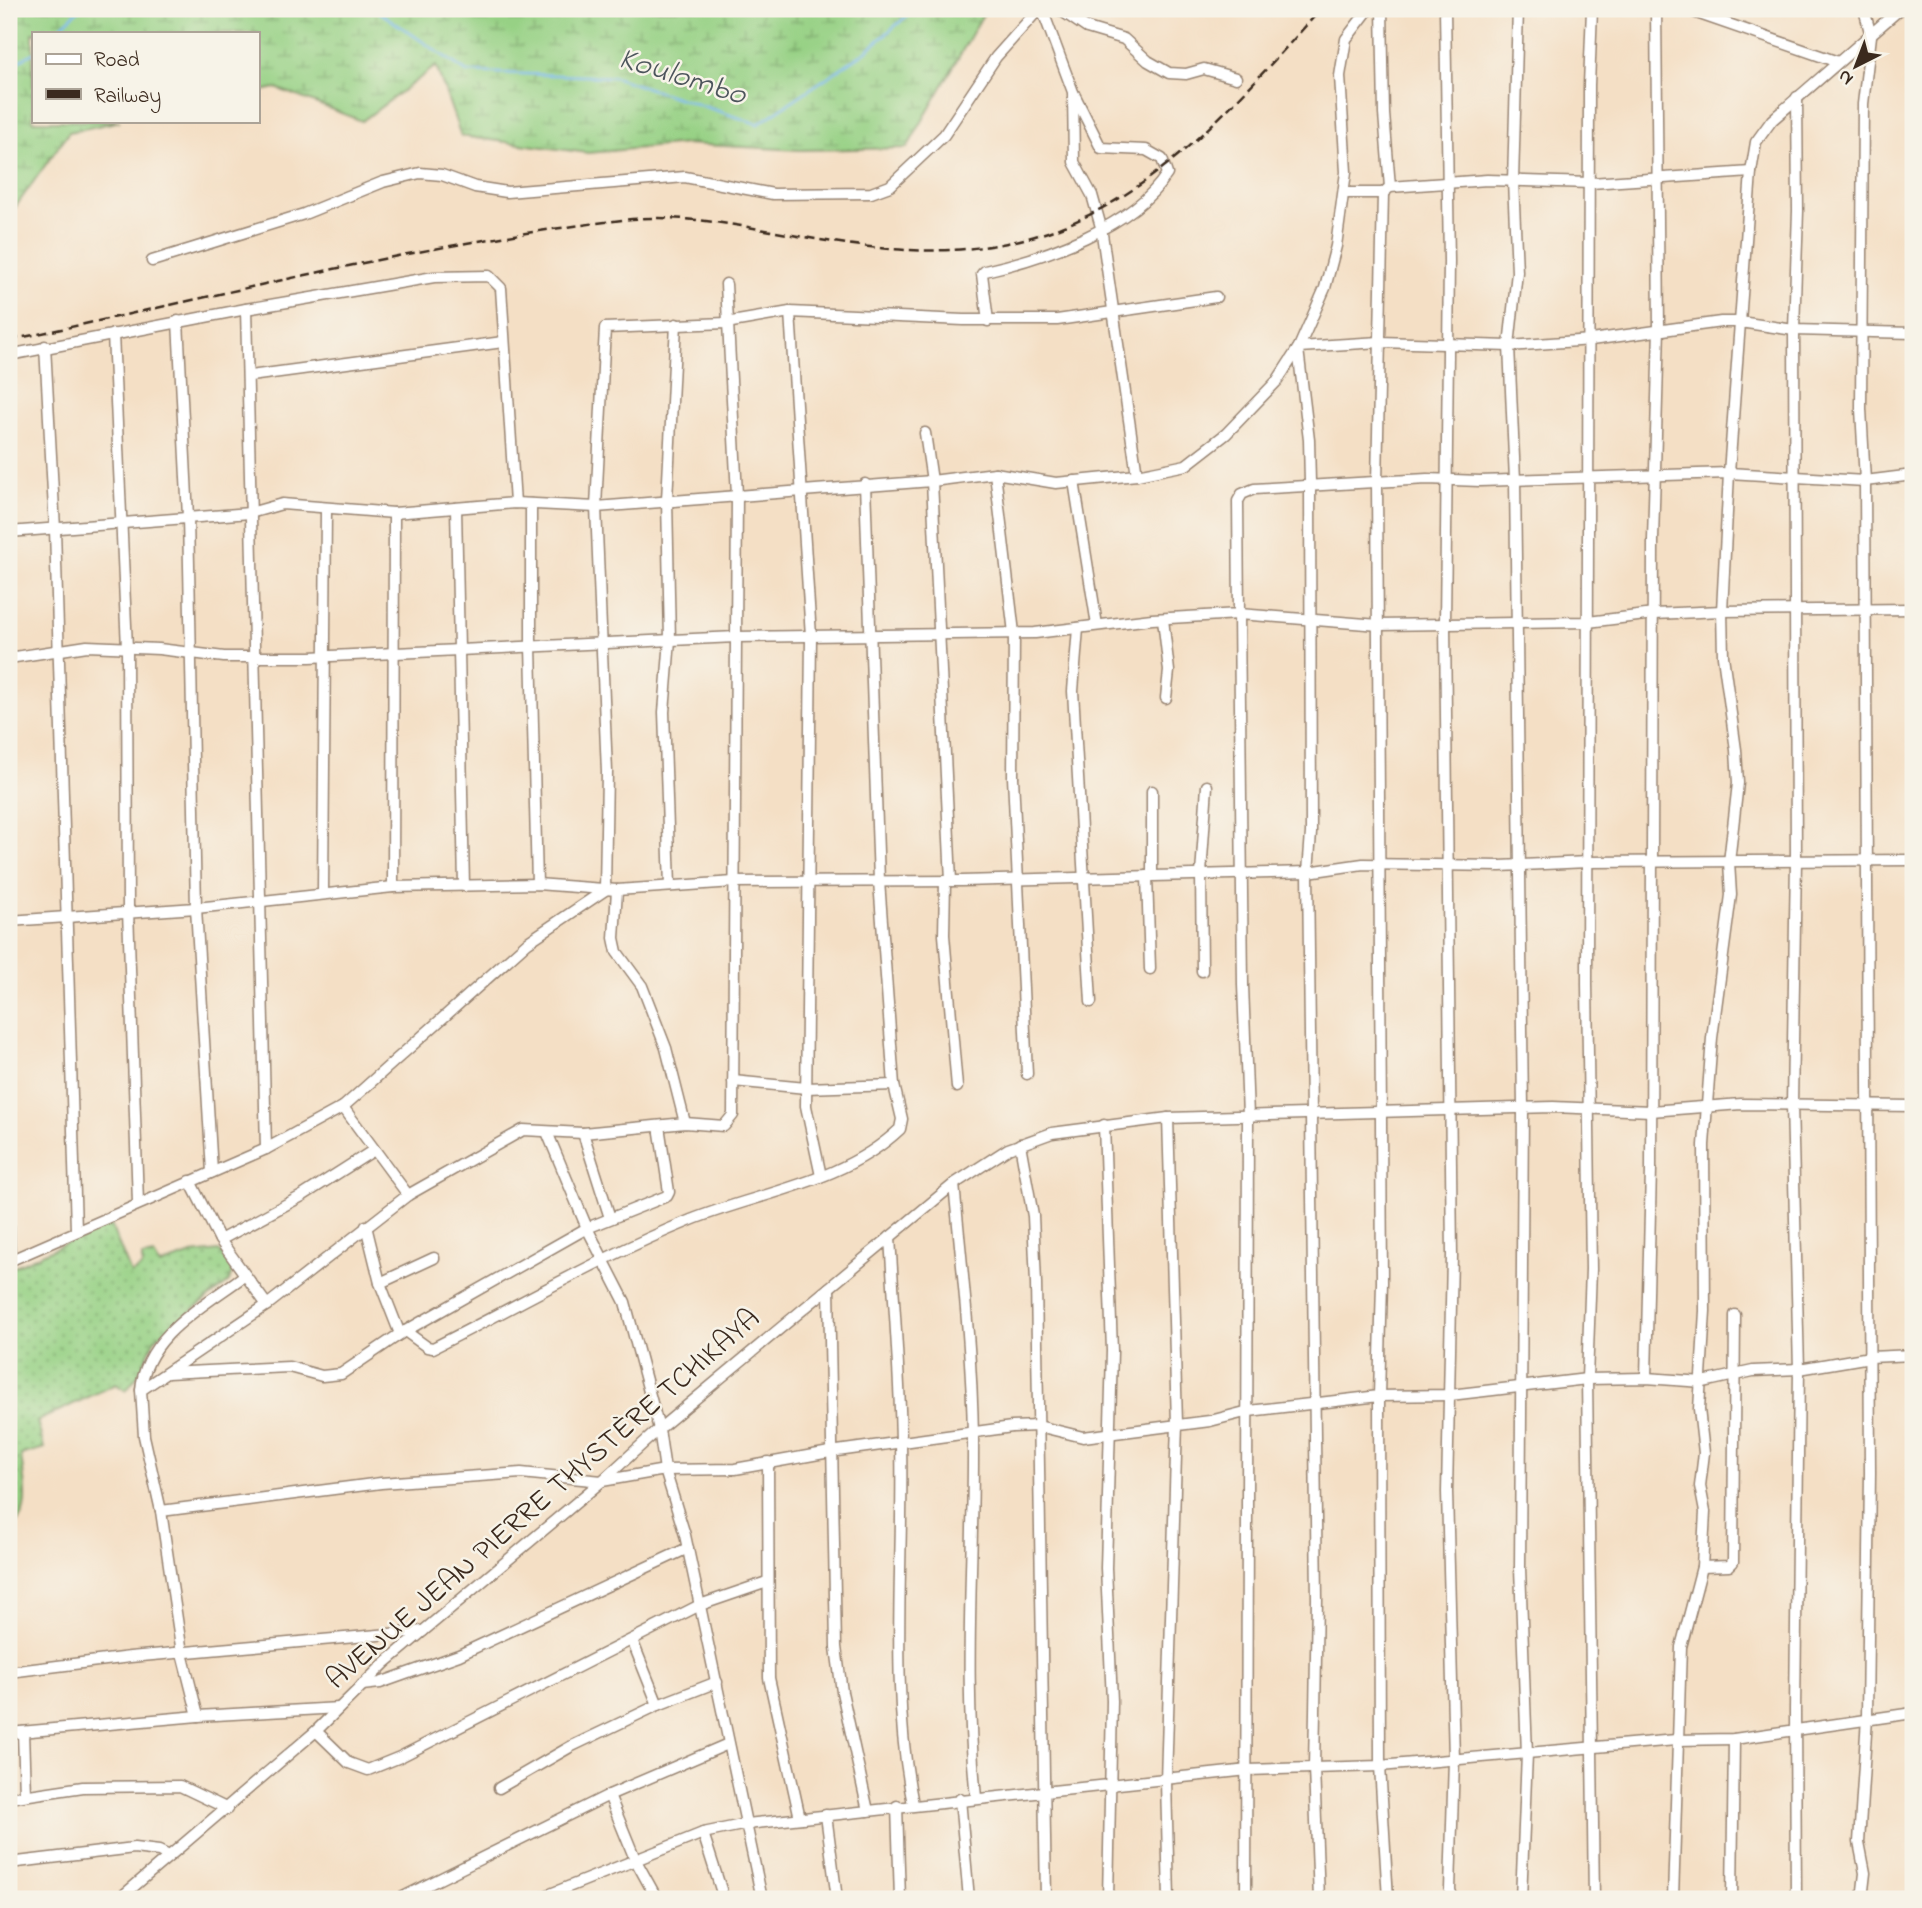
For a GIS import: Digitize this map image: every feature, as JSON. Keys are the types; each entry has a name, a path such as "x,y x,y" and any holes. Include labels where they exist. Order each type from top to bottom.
{"street":[{"path":"152,261 304,214 383,182 420,173 442,175 475,187 507,192 685,177 773,194 871,193 890,186 944,135 996,57 1041,9 1073,92 1101,148 1146,150 1162,159 1167,174 1145,201 1101,227 1028,261 985,271 982,274 988,321"},
{"path":"1059,9 1087,29 1124,39 1148,61 1169,73 1186,74 1204,69 1236,78"},
{"path":"9,532 250,513 282,504 394,513 515,503 596,507 667,499 932,481 995,473 1044,482 1073,481 1137,475 1186,465 1226,434 1277,381 1298,348 1325,288 1344,192 1340,75 1346,39 1368,9"},
{"path":"1382,9 1387,190 1377,483 1382,1606 1380,1766 1388,1899"},
{"path":"1446,9 1448,480 1444,624 1451,1111 1447,1492 1454,1759 1450,1890 1453,1899"},
{"path":"1518,9 1513,181 1517,272 1509,346 1515,480 1523,1108 1521,1656 1527,1754 1521,1899"},
{"path":"1592,9 1587,1108 1591,1269 1587,1379 1594,1899"},
{"path":"1646,1378 1651,1111 1654,477 1659,328 1656,9"},
{"path":"1685,9 1838,62"},
{"path":"1862,1899 1865,1873 1860,1834 1867,1718 1870,1357 1865,481 1861,409 1864,334 1863,104 1871,36 1864,9"},
{"path":"1673,1899 1681,1647 1702,1567 1704,1512 1700,1486 1704,1453 1699,1409 1703,1382 1706,1247 1704,1144 1712,1038 1731,895 1729,862 1738,783 1723,656 1722,611 1728,473 1751,172 1756,142 1763,131 1797,97 1900,9"},
{"path":"1073,92 1071,139 1074,162 1092,195 1101,227 1116,312 1137,475"},
{"path":"1797,97 1798,211 1794,330 1796,860 1792,1104 1799,1369 1797,1899"},
{"path":"1344,192 1387,190 1448,182 1591,183 1751,172"},
{"path":"9,355 178,321 434,277 489,276 500,284 515,503"},
{"path":"141,1390 267,1306 408,1195 523,1130 583,1133 685,1123 724,1126 730,1122 733,1081 737,495 726,284"},
{"path":"605,890 607,772 596,507 605,328 726,323 790,312 988,321 1057,320 1216,297"},
{"path":"246,309 250,376 250,513 256,656 266,1149"},
{"path":"790,312 811,636 806,1088 811,1138 821,1177"},
{"path":"178,321 188,517 196,908 212,1172"},
{"path":"1298,348 1380,342 1509,346 1591,340 1659,328 1741,322 1794,330 1864,334 1913,333"},
{"path":"670,886 664,712 670,640 667,499 676,324"},
{"path":"113,334 127,648 128,910 138,1203"},
{"path":"250,376 503,342"},
{"path":"45,346 55,529 76,1230"},
{"path":"1298,348 1309,440 1310,483 1308,618 1311,832 1308,872 1317,1599 1314,1768 1319,1899"},
{"path":"925,433 932,481 939,634 948,881 944,934 957,1087"},
{"path":"995,473 1014,633 1013,777 1027,1074"},
{"path":"1247,1899 1248,1116 1242,985 1244,873 1238,501 1242,494 1254,489 1310,483 1589,479 1728,473 1865,481 1913,475"},
{"path":"1073,481 1097,625"},
{"path":"366,1226 380,1283 402,1333 433,1348 603,1259 693,1220 852,1164 900,1129 902,1119 894,1085 879,881 873,635 865,484"},
{"path":"531,504 530,646 537,884"},
{"path":"456,508 464,886"},
{"path":"323,893 326,509"},
{"path":"393,887 391,655 394,513"},
{"path":"9,657 87,646 190,655 391,655 736,637 1014,633 1239,614 1379,625 1588,622 1654,614 1722,611 1913,609"},
{"path":"1163,619 1169,671 1166,698"},
{"path":"1078,628 1073,691 1091,1002"},
{"path":"1202,971 1201,874 1207,786"},
{"path":"1150,969 1152,791"},
{"path":"9,921 128,910 196,908 393,887 537,884 618,890 734,882 1018,880 1308,872 1340,865 1378,863 1518,866 1588,862 1913,860"},
{"path":"9,1226 9,1261 266,1149 343,1107 528,942 605,890"},
{"path":"618,890 614,938 617,952 642,986 666,1048 685,1123"},
{"path":"733,1081 806,1088 894,1085"},
{"name":"AVENUE JEAN PIERRE THYSTÈRE TCHIKAYA","path":"120,1899 228,1809 423,1631 602,1481 659,1429 954,1184 1008,1149 1052,1133 1168,1118 1523,1108 1651,1111 1708,1105 1913,1106"},
{"path":"343,1107 408,1195"},
{"path":"1168,1118 1177,1423 1166,1780 1169,1899"},
{"path":"1104,1125 1112,1350 1106,1568 1112,1782 1108,1899"},
{"path":"167,1373 276,1367 322,1376 341,1374 402,1333 587,1227 664,1197 669,1192 659,1126"},
{"path":"547,1132 587,1227 625,1302 659,1429 665,1470 688,1548 762,1899"},
{"path":"583,1133 610,1218"},
{"path":"1020,1144 1033,1216 1046,1899"},
{"path":"220,1240 302,1196 374,1150"},
{"path":"190,1181 220,1240 267,1306"},
{"path":"954,1184 966,1312 973,1434 972,1597 967,1654 968,1727 976,1797"},
{"path":"890,1237 901,1444 899,1697 905,1764 913,1804"},
{"path":"380,1283 434,1258"},
{"path":"198,1716 182,1653 161,1511 144,1436 141,1390 148,1357 165,1337 245,1275"},
{"path":"829,1288 830,1452 836,1647 842,1692 868,1811"},
{"path":"1702,1567 1729,1566 1733,1562 1735,1315"},
{"path":"161,1511 381,1483 521,1473 602,1481 665,1470 735,1469 830,1452 1012,1427 1038,1426 1083,1437 1177,1423 1210,1421 1248,1411 1379,1396 1450,1395 1587,1379 1646,1378 1703,1382 1753,1371 1799,1369 1870,1357 1913,1355"},
{"path":"768,1462 769,1678 800,1818"},
{"path":"362,1685 380,1683 459,1655 688,1548"},
{"path":"316,1731 349,1763 368,1770 400,1758 700,1605 767,1582"},
{"path":"9,1672 423,1631"},
{"path":"632,1640 658,1705"},
{"path":"499,1788 570,1747 658,1705 717,1682"},
{"path":"9,1733 198,1716 339,1708"},
{"path":"538,1899 703,1833 747,1824 1112,1782 1166,1780 1248,1770 1380,1766 1676,1740 1734,1739 1913,1713"},
{"path":"23,1732 25,1794"},
{"path":"1732,1899 1734,1739"},
{"path":"399,1899 608,1795 728,1744"},
{"path":"9,1798 83,1787 180,1786 228,1809"},
{"path":"608,1795 635,1858 657,1899"},
{"path":"960,1799 969,1899"},
{"path":"897,1806 900,1899"},
{"path":"826,1815 837,1899"},
{"path":"703,1833 724,1899"},
{"path":"9,1863 134,1848 159,1851 169,1856"}],"green space":[{"path":"9,9 986,9 907,148 801,150 686,144 588,153 461,136 436,66 362,121 276,88 259,92 259,32 32,32 32,122 115,122 69,132 9,216"},
{"path":"110,1223 131,1274 142,1267 142,1257 154,1255 160,1265 192,1254 219,1251 234,1265 229,1282 155,1339 139,1374 126,1391 116,1384 37,1421 44,1448 21,1455 25,1485 24,1506 17,1523 9,1528 9,1269"}],"waterway":[{"name":"Koulombo","path":"55,32 80,9"},
{"name":"Koulombo","path":"375,9 467,72 614,77 758,124 865,52 915,9"},
{"name":"Koulombo","path":"9,67 32,54"}],"railway":[{"path":"9,340 390,257 544,230 622,220 651,218 709,221 854,245 934,250 1004,244 1065,226 1120,198 1172,161 1221,116 1321,9"}]}
